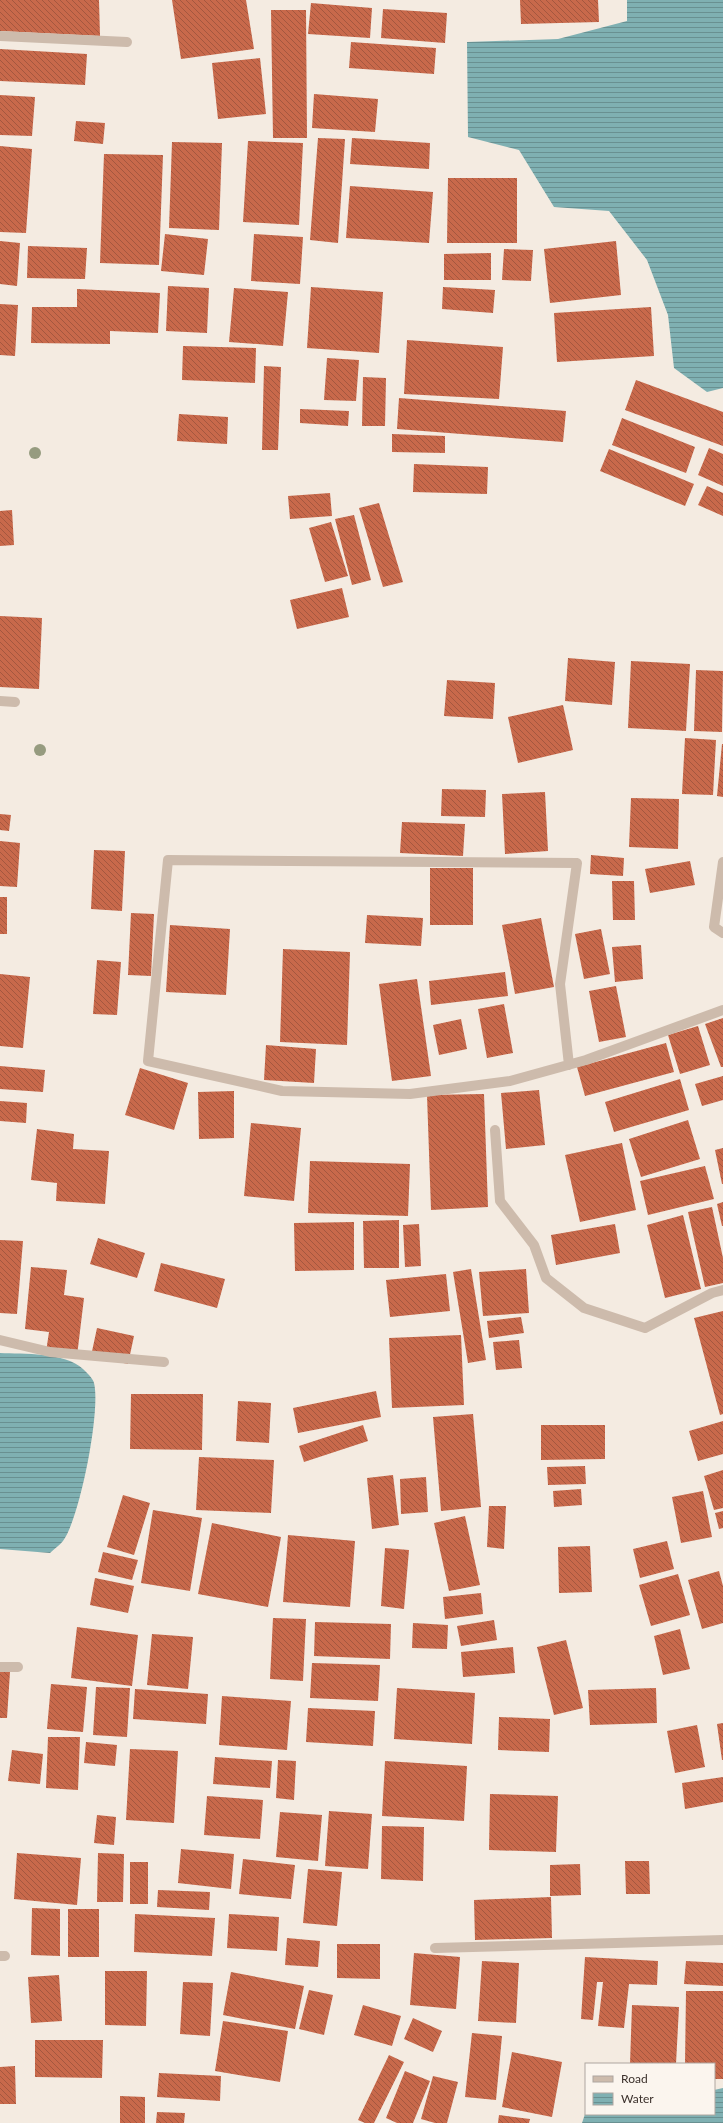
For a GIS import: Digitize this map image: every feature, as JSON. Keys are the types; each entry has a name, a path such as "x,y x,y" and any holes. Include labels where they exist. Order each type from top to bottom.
{"street":[{"path":"0,36 127,42"},
{"path":"0,701 15,702"},
{"path":"570,1065 560,984 577,864 168,860 148,1061 282,1091 410,1094 510,1081 570,1065 723,1010"},
{"path":"723,862 714,927 723,934"},
{"path":"495,1130 500,1201 534,1245 546,1278 584,1308 645,1328 712,1293 723,1290"},
{"path":"0,1340 50,1352 164,1362"},
{"path":"0,1667 18,1668"},
{"path":"435,1948 723,1940"}],"water":[{"path":"627,0 723,0 723,388 707,392 674,368 668,315 647,260 609,211 554,207 519,150 468,137 467,42 558,39 627,21"},
{"path":"0,1353 43,1355 66,1359 83,1369 91,1377 94,1383 95,1397 92,1439 82,1488 70,1529 63,1541 50,1553 0,1549"},
{"path":"723,2088 723,2123 582,2123 585,2114 715,2115 715,2090"}],"building":[{"path":"0,0 99,0 100,36 0,31"},
{"path":"172,0 246,0 254,49 181,59"},
{"path":"520,0 598,0 599,22 521,24"},
{"path":"311,3 372,8 370,38 308,34"},
{"path":"383,9 447,13 445,43 381,38"},
{"path":"271,10 306,10 307,138 273,138"},
{"path":"351,42 436,48 434,74 349,68"},
{"path":"0,49 87,54 85,85 0,81"},
{"path":"260,58 266,114 218,119 212,63"},
{"path":"314,94 378,99 375,132 312,128"},
{"path":"0,95 35,97 32,136 0,135"},
{"path":"76,121 105,123 103,144 74,141"},
{"path":"318,138 345,139 338,243 310,240"},
{"path":"352,138 430,143 429,169 350,164"},
{"path":"248,141 303,143 299,225 243,222"},
{"path":"172,142 222,143 219,230 169,228"},
{"path":"0,146 32,149 26,233 0,232"},
{"path":"104,154 163,155 159,265 100,263"},
{"path":"448,178 517,178 517,243 447,243"},
{"path":"350,186 433,192 429,243 346,238"},
{"path":"165,234 208,239 204,275 161,271"},
{"path":"254,234 303,237 300,284 251,281"},
{"path":"0,241 20,243 17,286 0,284"},
{"path":"616,241 621,295 550,303 544,249"},
{"path":"28,246 87,248 85,279 27,278"},
{"path":"504,249 533,250 531,281 502,280"},
{"path":"491,253 491,280 444,280 444,254"},
{"path":"168,286 209,288 207,333 166,331"},
{"path":"311,287 383,292 379,353 307,348"},
{"path":"443,287 495,290 493,313 442,309"},
{"path":"234,288 288,292 283,346 229,342"},
{"path":"77,289 160,293 158,333 110,331 110,344 31,343 32,307 77,307"},
{"path":"0,304 18,305 15,356 0,355"},
{"path":"651,307 654,356 557,362 554,313"},
{"path":"407,340 503,347 499,399 404,394"},
{"path":"183,346 256,348 255,383 182,380"},
{"path":"327,358 359,360 356,401 324,400"},
{"path":"264,366 281,367 278,450 262,450"},
{"path":"363,377 386,378 385,426 362,426"},
{"path":"636,380 723,412 723,446 625,410"},
{"path":"399,398 566,411 563,442 397,429"},
{"path":"300,409 349,411 348,426 300,423"},
{"path":"179,414 228,417 227,444 177,441"},
{"path":"622,418 695,447 686,473 612,445"},
{"path":"392,434 445,436 445,453 392,452"},
{"path":"709,448 723,454 723,486 698,475"},
{"path":"609,449 694,484 685,506 600,471"},
{"path":"414,464 488,467 487,494 413,492"},
{"path":"707,486 723,493 723,516 698,505"},
{"path":"330,493 332,516 290,519 288,496"},
{"path":"379,503 403,582 383,587 359,508"},
{"path":"12,510 14,545 0,546 0,511"},
{"path":"354,515 371,580 352,585 335,519"},
{"path":"331,522 348,576 325,582 309,528"},
{"path":"342,588 349,617 297,629 290,600"},
{"path":"0,616 42,618 39,689 0,687"},
{"path":"568,658 615,662 612,705 565,701"},
{"path":"631,661 690,664 686,731 628,728"},
{"path":"696,670 723,671 722,732 694,731"},
{"path":"447,680 495,683 493,719 444,716"},
{"path":"563,705 573,750 518,763 508,717"},
{"path":"685,738 716,740 713,795 682,794"},
{"path":"723,744 723,797 717,796"},
{"path":"442,789 486,790 485,817 441,816"},
{"path":"545,792 548,851 505,854 502,794"},
{"path":"631,798 679,799 678,849 629,847"},
{"path":"0,814 11,815 9,831 0,830"},
{"path":"402,822 465,824 463,856 400,853"},
{"path":"0,841 20,843 17,887 0,886"},
{"path":"94,850 125,851 122,911 91,909"},
{"path":"591,855 624,858 623,876 590,874"},
{"path":"690,861 695,885 650,893 645,869"},
{"path":"430,868 473,868 473,925 430,925"},
{"path":"612,881 634,881 635,920 613,920"},
{"path":"0,897 7,897 7,934 0,934"},
{"path":"131,913 154,914 151,976 128,975"},
{"path":"367,915 423,918 421,946 365,943"},
{"path":"541,918 554,987 515,994 502,925"},
{"path":"170,925 230,929 226,995 166,992"},
{"path":"601,929 610,974 584,979 575,934"},
{"path":"641,945 643,979 615,982 612,947"},
{"path":"283,949 350,952 347,1045 280,1042"},
{"path":"97,960 121,962 117,1015 93,1014"},
{"path":"505,972 508,996 431,1005 429,981"},
{"path":"0,974 30,977 23,1048 0,1046"},
{"path":"417,979 431,1076 392,1081 379,984"},
{"path":"616,986 626,1037 599,1042 589,991"},
{"path":"504,1004 513,1053 487,1058 478,1009"},
{"path":"723,1018 723,1067 721,1067 705,1024"},
{"path":"461,1019 467,1049 439,1055 433,1025"},
{"path":"698,1026 710,1065 680,1074 668,1035"},
{"path":"666,1043 674,1072 585,1096 577,1067"},
{"path":"266,1045 316,1049 314,1083 264,1080"},
{"path":"0,1066 45,1070 43,1092 0,1089"},
{"path":"140,1068 188,1083 174,1130 125,1115"},
{"path":"723,1076 723,1100 702,1106 695,1084"},
{"path":"680,1079 689,1110 614,1132 605,1102"},
{"path":"539,1090 545,1145 506,1149 501,1093"},
{"path":"234,1091 234,1138 199,1139 198,1092"},
{"path":"484,1094 488,1207 431,1210 427,1095"},
{"path":"0,1101 27,1103 26,1123 0,1121"},
{"path":"688,1120 700,1159 641,1177 629,1139"},
{"path":"251,1123 301,1128 294,1201 244,1196"},
{"path":"37,1129 74,1134 73,1149 109,1151 105,1204 56,1201 57,1183 31,1180"},
{"path":"622,1143 636,1210 580,1222 565,1155"},
{"path":"723,1148 723,1184 722,1184 715,1150"},
{"path":"310,1161 410,1164 408,1216 308,1213"},
{"path":"705,1166 714,1199 648,1215 640,1181"},
{"path":"723,1202 723,1226 722,1226 717,1204"},
{"path":"712,1207 723,1258 723,1283 705,1287 688,1212"},
{"path":"683,1215 701,1289 665,1298 647,1225"},
{"path":"399,1220 399,1268 364,1268 363,1221"},
{"path":"354,1222 354,1270 295,1271 294,1223"},
{"path":"419,1224 421,1266 405,1267 403,1225"},
{"path":"615,1224 620,1253 556,1265 551,1235"},
{"path":"98,1238 145,1253 137,1278 90,1264"},
{"path":"0,1240 23,1241 17,1314 0,1313"},
{"path":"161,1263 225,1279 217,1308 154,1291"},
{"path":"31,1267 67,1270 64,1295 84,1298 77,1356 46,1352 49,1332 25,1329"},
{"path":"471,1269 486,1360 468,1363 453,1272"},
{"path":"526,1269 529,1313 483,1316 479,1272"},
{"path":"446,1274 450,1311 390,1317 386,1280"},
{"path":"723,1311 723,1414 720,1415 694,1318"},
{"path":"521,1317 524,1333 489,1338 487,1321"},
{"path":"97,1328 134,1336 128,1364 91,1356"},
{"path":"461,1335 464,1405 392,1408 389,1338"},
{"path":"519,1340 522,1368 496,1370 493,1342"},
{"path":"376,1391 381,1417 298,1433 293,1408"},
{"path":"131,1394 203,1394 202,1450 130,1449"},
{"path":"238,1401 271,1403 269,1443 236,1441"},
{"path":"473,1414 481,1507 441,1511 433,1417"},
{"path":"723,1421 723,1454 698,1461 689,1431"},
{"path":"363,1425 368,1441 304,1462 299,1446"},
{"path":"541,1425 605,1425 605,1459 541,1460"},
{"path":"199,1457 274,1460 271,1513 196,1510"},
{"path":"585,1466 586,1484 548,1485 547,1467"},
{"path":"723,1470 723,1508 714,1510 704,1476"},
{"path":"393,1475 399,1525 372,1529 367,1478"},
{"path":"426,1477 428,1512 401,1514 400,1479"},
{"path":"581,1489 582,1505 554,1507 553,1491"},
{"path":"703,1491 712,1537 681,1543 672,1497"},
{"path":"123,1495 150,1503 134,1555 107,1547"},
{"path":"489,1506 506,1506 504,1549 487,1547"},
{"path":"153,1510 202,1518 190,1591 141,1583"},
{"path":"723,1511 723,1528 719,1529 715,1513"},
{"path":"465,1516 480,1585 449,1591 434,1523"},
{"path":"212,1523 281,1537 268,1607 198,1594"},
{"path":"288,1535 355,1541 350,1607 283,1602"},
{"path":"667,1541 674,1569 640,1578 633,1549"},
{"path":"590,1546 592,1592 559,1593 558,1547"},
{"path":"385,1548 409,1550 404,1609 381,1606"},
{"path":"103,1552 138,1560 132,1580 98,1572"},
{"path":"719,1571 723,1586 723,1623 702,1629 688,1580"},
{"path":"678,1574 690,1615 651,1626 639,1585"},
{"path":"95,1578 134,1586 128,1613 90,1605"},
{"path":"481,1593 483,1614 445,1619 443,1597"},
{"path":"273,1618 306,1619 303,1681 270,1679"},
{"path":"494,1620 497,1640 461,1646 457,1626"},
{"path":"315,1622 391,1624 390,1659 314,1656"},
{"path":"413,1623 448,1625 447,1649 412,1648"},
{"path":"77,1627 138,1635 132,1686 71,1678"},
{"path":"680,1629 690,1669 663,1675 654,1636"},
{"path":"152,1634 193,1637 188,1689 147,1685"},
{"path":"566,1640 583,1708 554,1715 537,1647"},
{"path":"513,1647 515,1673 463,1677 461,1652"},
{"path":"312,1663 380,1665 378,1701 310,1698"},
{"path":"0,1671 10,1672 7,1718 0,1718"},
{"path":"51,1684 87,1687 83,1732 47,1729"},
{"path":"96,1687 130,1688 127,1737 93,1735"},
{"path":"397,1688 475,1693 472,1744 394,1739"},
{"path":"656,1688 657,1723 590,1725 588,1690"},
{"path":"135,1689 208,1694 206,1724 133,1719"},
{"path":"222,1696 291,1701 287,1750 219,1745"},
{"path":"308,1708 375,1711 373,1746 306,1742"},
{"path":"499,1717 550,1719 549,1752 498,1750"},
{"path":"723,1723 723,1760 722,1760 717,1724"},
{"path":"697,1725 705,1767 675,1773 667,1731"},
{"path":"48,1737 80,1737 78,1790 46,1788"},
{"path":"86,1742 117,1745 115,1766 84,1763"},
{"path":"130,1749 178,1751 174,1823 126,1820"},
{"path":"12,1750 43,1754 40,1784 8,1781"},
{"path":"215,1757 272,1761 270,1788 213,1784"},
{"path":"278,1760 296,1761 294,1800 276,1798"},
{"path":"385,1761 467,1766 464,1821 382,1816"},
{"path":"723,1777 723,1802 685,1809 682,1783"},
{"path":"490,1794 558,1796 556,1852 489,1850"},
{"path":"207,1796 263,1800 260,1839 204,1835"},
{"path":"329,1811 372,1814 368,1869 325,1866"},
{"path":"280,1812 322,1815 318,1861 276,1857"},
{"path":"97,1815 116,1817 114,1845 94,1843"},
{"path":"382,1826 424,1827 423,1881 381,1879"},
{"path":"181,1849 234,1854 231,1889 178,1883"},
{"path":"17,1853 81,1858 77,1905 14,1899"},
{"path":"98,1853 124,1854 123,1902 97,1902"},
{"path":"243,1859 295,1865 291,1899 239,1894"},
{"path":"625,1861 649,1861 650,1894 626,1894"},
{"path":"130,1862 148,1862 148,1904 130,1904"},
{"path":"580,1864 581,1895 550,1896 550,1865"},
{"path":"308,1869 342,1872 337,1926 303,1923"},
{"path":"158,1890 210,1892 209,1910 157,1907"},
{"path":"551,1897 552,1938 475,1940 474,1900"},
{"path":"32,1908 60,1909 60,1956 31,1955"},
{"path":"68,1909 99,1909 99,1957 68,1957"},
{"path":"135,1914 215,1918 212,1956 134,1952"},
{"path":"229,1914 279,1917 277,1951 227,1948"},
{"path":"287,1938 320,1941 318,1967 285,1965"},
{"path":"337,1944 380,1944 380,1979 337,1978"},
{"path":"414,1953 460,1957 456,2009 410,2005"},
{"path":"585,1957 658,1961 657,1985 629,1984 624,2028 598,2026 603,1982 597,1982 593,2020 581,2019"},
{"path":"482,1961 519,1963 516,2023 478,2021"},
{"path":"686,1961 723,1963 723,1986 684,1984"},
{"path":"105,1971 147,1971 146,2026 105,2025"},
{"path":"231,1972 304,1986 295,2029 223,2015"},
{"path":"59,1975 62,2021 31,2023 28,1977"},
{"path":"183,1982 213,1983 210,2036 180,2034"},
{"path":"309,1990 333,1995 324,2035 299,2029"},
{"path":"686,1991 723,1991 723,2079 715,2079 715,2063 685,2063"},
{"path":"363,2005 401,2016 392,2046 354,2035"},
{"path":"632,2005 679,2007 676,2063 630,2063"},
{"path":"413,2018 442,2031 433,2052 404,2039"},
{"path":"223,2021 288,2031 280,2082 215,2071"},
{"path":"472,2033 502,2036 496,2100 465,2097"},
{"path":"35,2040 103,2040 102,2078 35,2077"},
{"path":"512,2052 562,2062 552,2117 502,2107"},
{"path":"389,2055 404,2062 374,2123 365,2123 358,2120"},
{"path":"15,2066 16,2104 0,2104 0,2067"},
{"path":"405,2071 430,2081 413,2123 397,2123 386,2118"},
{"path":"159,2073 221,2076 220,2101 157,2097"},
{"path":"433,2076 458,2082 447,2123 435,2123 421,2119"},
{"path":"120,2096 145,2097 145,2123 120,2123"},
{"path":"157,2112 185,2113 184,2123 156,2123"},
{"path":"499,2115 530,2119 529,2123 498,2123"}]}
